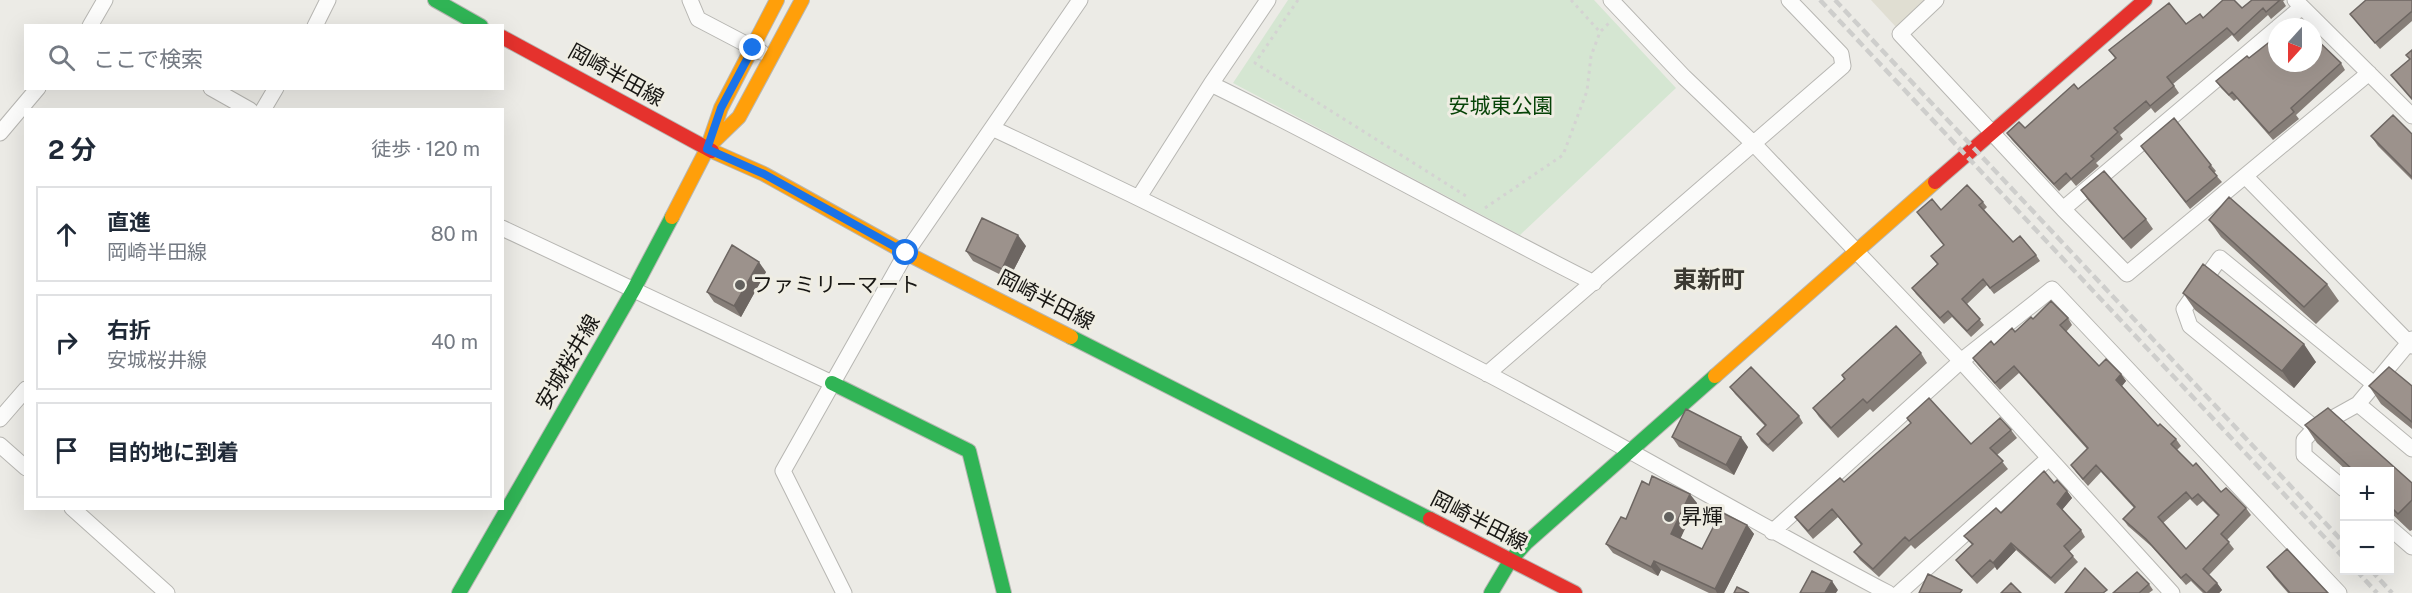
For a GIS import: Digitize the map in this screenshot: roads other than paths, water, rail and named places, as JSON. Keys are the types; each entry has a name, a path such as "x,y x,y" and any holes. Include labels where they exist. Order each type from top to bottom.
{"main road":[{"path":"435,0 477,24"},
{"name":"安城桜井線","path":"459,593 634,289 707,149 721,108 777,0"},
{"name":"安城桜井線","path":"707,149 740,117 802,0"},
{"path":"1491,593 1510,561 1526,543 1855,251 2145,0"},
{"name":"岡崎半田線","path":"504,38 707,149 764,174 906,253 1575,593"},
{"path":"832,383 969,451 1004,593"}],"street":[{"path":"93,24 105,0"},
{"path":"316,24 328,0"},
{"path":"690,0 698,19 772,57"},
{"path":"844,593 783,471 906,253 994,129 1080,0"},
{"path":"1139,197 1268,0"},
{"path":"1487,374 1843,66 1841,54 1789,0"},
{"path":"1936,0 1900,34 1994,132 2004,147 2062,209 2127,274 2369,73"},
{"path":"2286,18 2299,3 2412,116"},
{"path":"1616,5 1684,77 1755,144 1961,361 2172,593"},
{"path":"2062,209 2268,36"},
{"path":"1211,84 1412,186 1473,222 1594,283"},
{"path":"2,126 36,90"},
{"path":"215,90 246,108"},
{"path":"265,108 275,90"},
{"path":"994,129 1139,197 1487,374 1629,450 1772,532 1888,593"},
{"path":"2246,177 2411,342 2358,404 2315,428 2304,440 2304,455 2340,486"},
{"path":"504,229 832,383"},
{"path":"2315,428 2190,326 2184,309 2220,258 2374,384"},
{"path":"1772,532 1961,361 2052,289 2339,593"},
{"path":"0,419 24,391"},
{"path":"2358,404 2412,450"},
{"path":"0,445 24,466"},
{"path":"1899,593 2049,458"},
{"path":"74,510 167,593"},
{"path":"2394,531 2412,547"}],"railway":[{"path":"1820,0 2340,554"},
{"path":"1835,0 2340,539"},
{"path":"2361,575 2377,593"},
{"path":"2376,575 2392,593"}],"place":[{"name":"ファミリーマート","path":"740,285"},
{"name":"昇輝","path":"1669,517"}],"district":[{"name":"東新町","path":"1709,280"}],"park label":[{"name":"安城東公園","path":"1501,106"}]}
